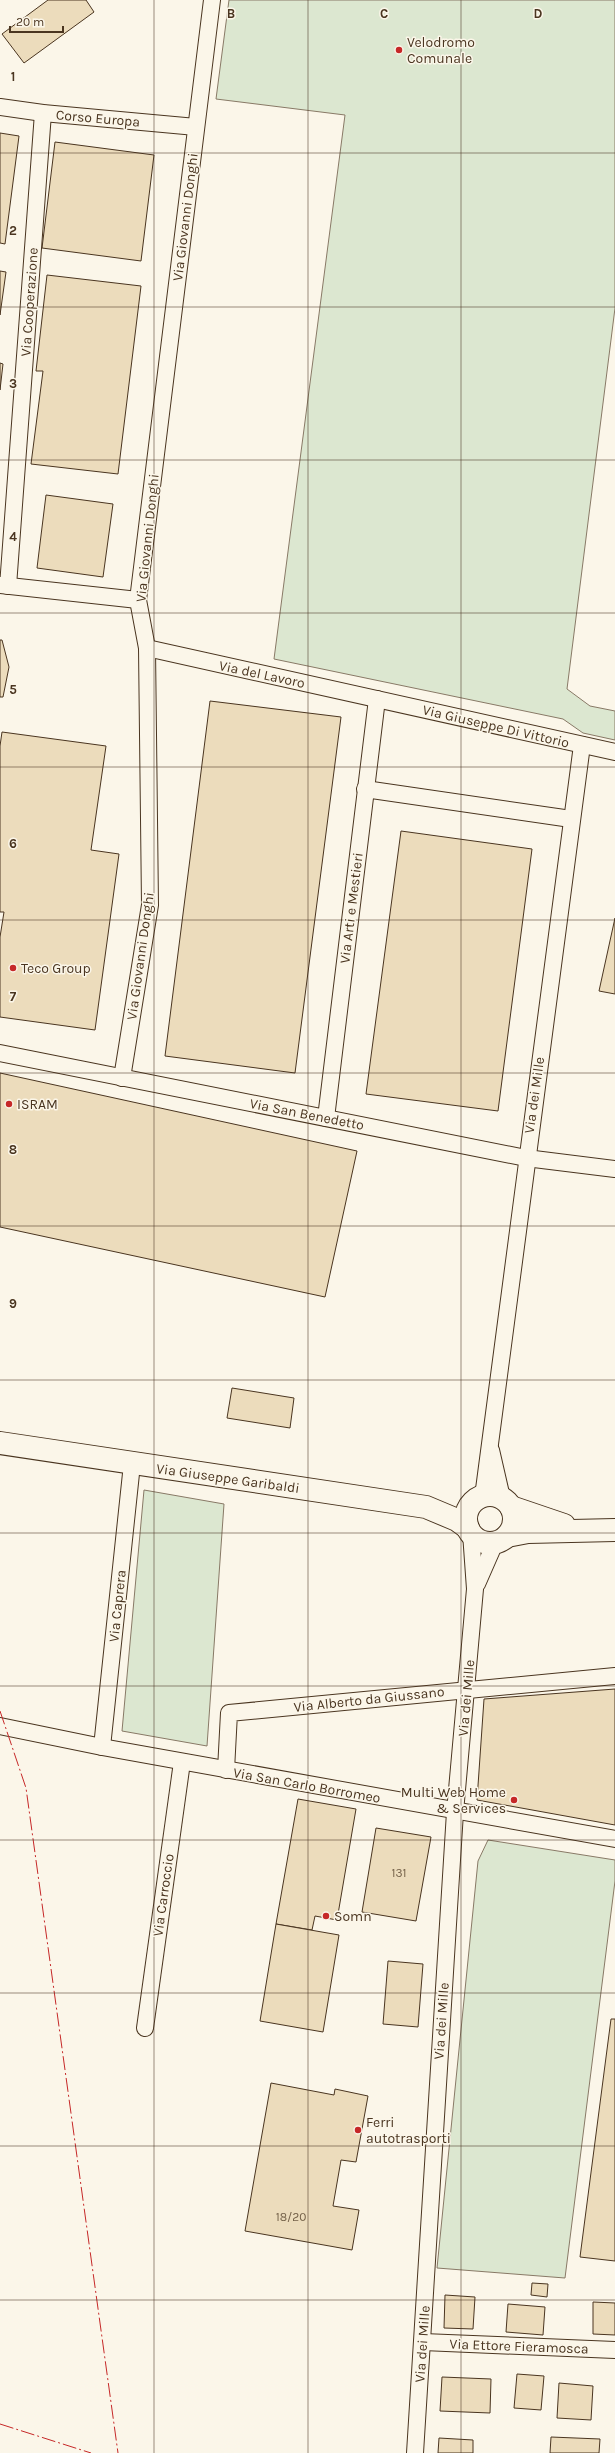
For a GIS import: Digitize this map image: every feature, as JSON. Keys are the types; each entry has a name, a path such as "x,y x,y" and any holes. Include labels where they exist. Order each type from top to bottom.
{"street":[{"name":"Via Giovanni Donghi","path":"122,1078 150,905 147,648 138,600 212,0"},
{"name":"Corso Europa","path":"0,107 43,113 196,127"},
{"name":"Via Cooperazione","path":"43,113 4,586 138,600"},
{"name":"Via del Lavoro","path":"147,648 377,699"},
{"name":"Via Giuseppe Di Vittorio","path":"377,699 615,752"},
{"name":"Via Arti e Mestieri","path":"326,1118 377,699"},
{"name":"Via dei Mille","path":"493,1500 490,1444 526,1158 582,745"},
{"path":"365,789 571,819"},
{"name":"Via San Benedetto","path":"0,1053 526,1158 615,1169"},
{"name":"Via Giuseppe Garibaldi","path":"0,1439 29,1447"},
{"name":"Via Giuseppe Garibaldi","path":"0,1443 426,1507 493,1500"},
{"name":"Via Caprera","path":"102,1748 132,1464"},
{"path":"493,1500 514,1522 501,1539"},
{"path":"588,1532 547,1521 493,1500 468,1512 470,1530 482,1541 501,1539 528,1532 559,1530 588,1532 615,1530"},
{"name":"Via Giuseppe Garibaldi","path":"426,1507 457,1520 470,1530"},
{"name":"Via dei Mille","path":"415,2453 455,1812 475,1589 470,1530"},
{"name":"Via dei Mille","path":"475,1589 501,1539"},
{"name":"Via Alberto da Giussano","path":"226,1770 229,1713 615,1676"},
{"name":"Via San Carlo Borromeo","path":"4,1730 455,1812 615,1839"},
{"name":"Via Carroccio","path":"145,2028 182,1762"},
{"name":"Via Ettore Fieramosca","path":"423,2342 615,2350"}],"green space":[{"path":"229,0 615,0 615,308 567,689 590,706 615,711 615,740 583,733 563,719 274,659 345,115 216,99"},
{"path":"144,1490 224,1504 207,1746 122,1731"},
{"path":"488,1840 615,1860 615,1881 565,2278 437,2268 478,1861"}],"building":[{"path":"48,0 86,0 94,12 24,63 2,34"},
{"path":"0,133 19,136 5,244 0,243"},
{"path":"55,142 154,155 141,261 42,248"},
{"path":"0,271 6,272 0,315"},
{"path":"47,275 141,286 118,474 31,464 43,371 36,371"},
{"path":"0,363 3,364 0,390"},
{"path":"46,495 113,504 103,577 37,568"},
{"path":"0,640 2,640 9,667 3,697 0,697"},
{"path":"210,701 341,717 295,1073 165,1056"},
{"path":"2,732 106,746 91,850 119,854 95,1030 0,1017 0,937 4,912 0,912 0,746"},
{"path":"401,831 532,849 498,1111 366,1094"},
{"path":"615,918 615,994 599,991"},
{"path":"0,1073 357,1151 325,1297 0,1227"},
{"path":"232,1388 294,1398 290,1428 227,1418"},
{"path":"615,1689 615,1825 477,1800 484,1699"},
{"path":"298,1799 356,1809 337,1920 315,1916 312,1930 276,1924"},
{"path":"376,1828 431,1837 416,1921 362,1912"},
{"path":"276,1924 339,1935 323,2032 260,2021"},
{"path":"388,1961 423,1964 418,2027 383,2024"},
{"path":"611,2019 615,2019 615,2261 580,2257"},
{"path":"271,2083 334,2095 335,2089 368,2096 356,2162 341,2160 333,2206 359,2210 352,2250 245,2231"},
{"path":"532,2283 548,2284 547,2297 531,2295"},
{"path":"445,2295 475,2297 473,2329 444,2328"},
{"path":"593,2302 615,2303 615,2335 593,2334"},
{"path":"508,2304 545,2307 543,2335 506,2332"},
{"path":"517,2374 544,2376 541,2410 514,2408"},
{"path":"442,2377 491,2379 490,2413 440,2411"},
{"path":"559,2383 593,2386 591,2420 557,2418"},
{"path":"551,2437 600,2439 599,2453 550,2453"},
{"path":"439,2438 473,2440 473,2453 438,2453"}],"power":[{"path":"0,1711 26,1788 118,2453"},
{"path":"0,2424 91,2453"}],"place":[{"name":"Velodromo Comunale","path":"399,50"},
{"name":"Teco Group","path":"13,968"},
{"name":"ISRAM","path":"9,1104"},
{"name":"Multi Web Home & Services","path":"514,1800"},
{"name":"Somn","path":"326,1916"},
{"name":"Ferri autotrasporti","path":"358,2130"}]}
